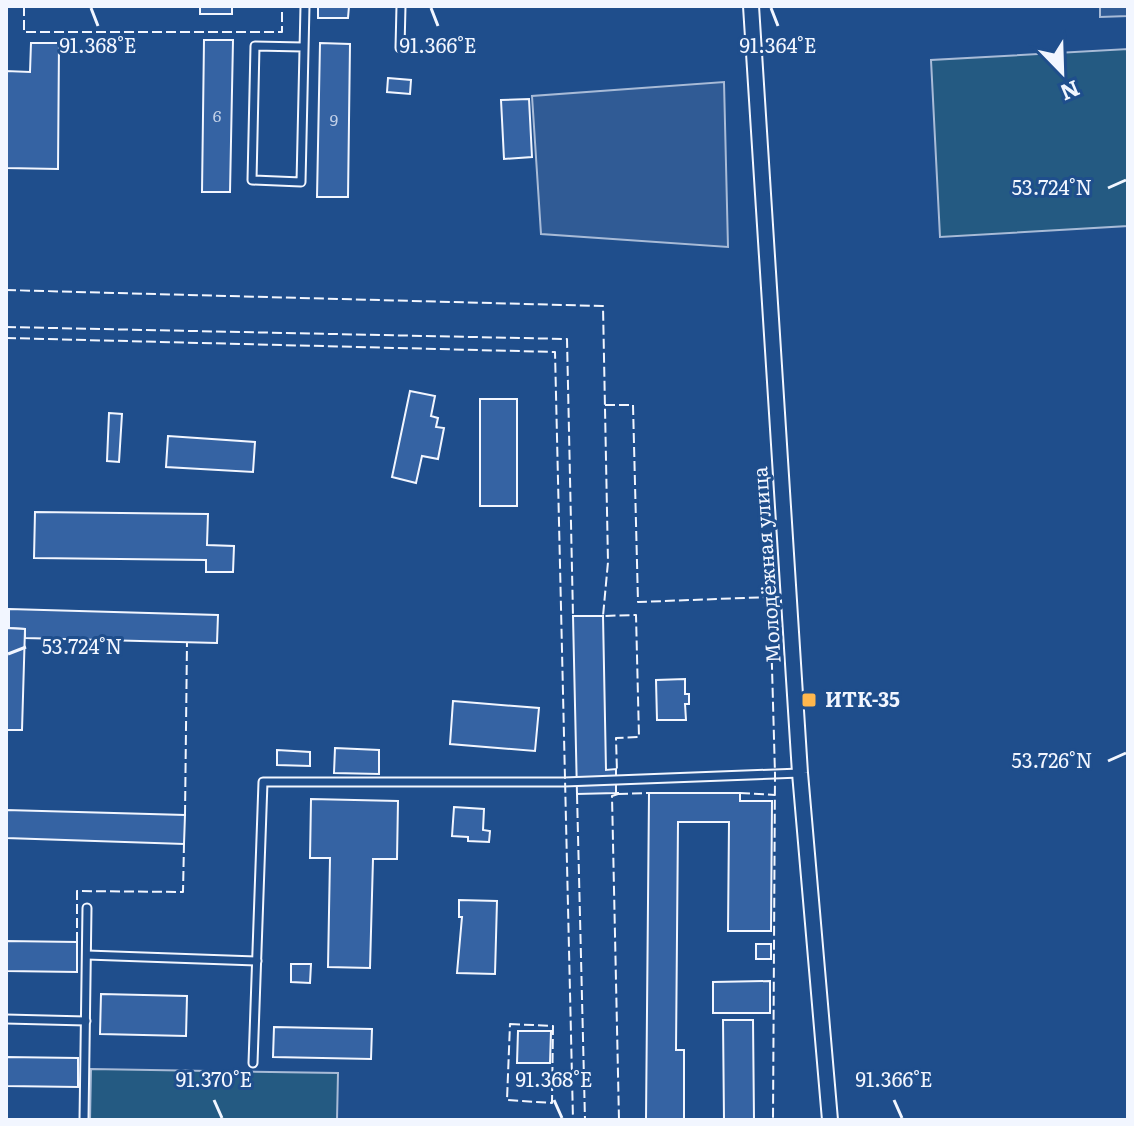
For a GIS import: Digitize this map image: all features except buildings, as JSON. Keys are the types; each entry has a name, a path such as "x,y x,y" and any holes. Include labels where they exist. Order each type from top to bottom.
{"street":[{"name":"Молодёжная улица","path":"751,6 800,773 830,1120"}],"lane":[{"path":"303,47 255,46 252,180 301,182 305,6"},
{"path":"400,48 401,6"},
{"path":"253,1063 263,782 564,782 800,773"},
{"path":"84,1120 87,908"},
{"path":"87,955 257,961"},
{"path":"6,1019 86,1021"}],"shaded area":[{"path":"1100,6 1128,6 1128,16 1100,17"},
{"path":"1128,49 1128,226 940,237 931,60"},
{"path":"724,82 728,247 541,234 532,96"},
{"path":"91,1069 338,1073 337,1120 90,1120"}],"fence":[{"path":"24,6 24,32 282,32 282,6"},
{"path":"6,290 603,306 608,562 603,616 636,615 639,737 616,738 617,772"},
{"path":"6,327 567,339 573,616"},
{"path":"6,338 555,352 573,1120"},
{"path":"605,405 633,405 638,602 770,597 775,774 773,1120"},
{"path":"185,815 187,642"},
{"path":"618,792 612,796 619,1120"},
{"path":"618,794 649,793"},
{"path":"740,793 775,795"},
{"path":"577,794 585,1120"},
{"path":"77,942 77,891 183,892 184,844"},
{"path":"510,1024 553,1026 552,1103 507,1100 510,1024"}],"place":[{"name":"ИТК-35","path":"809,700"}]}
